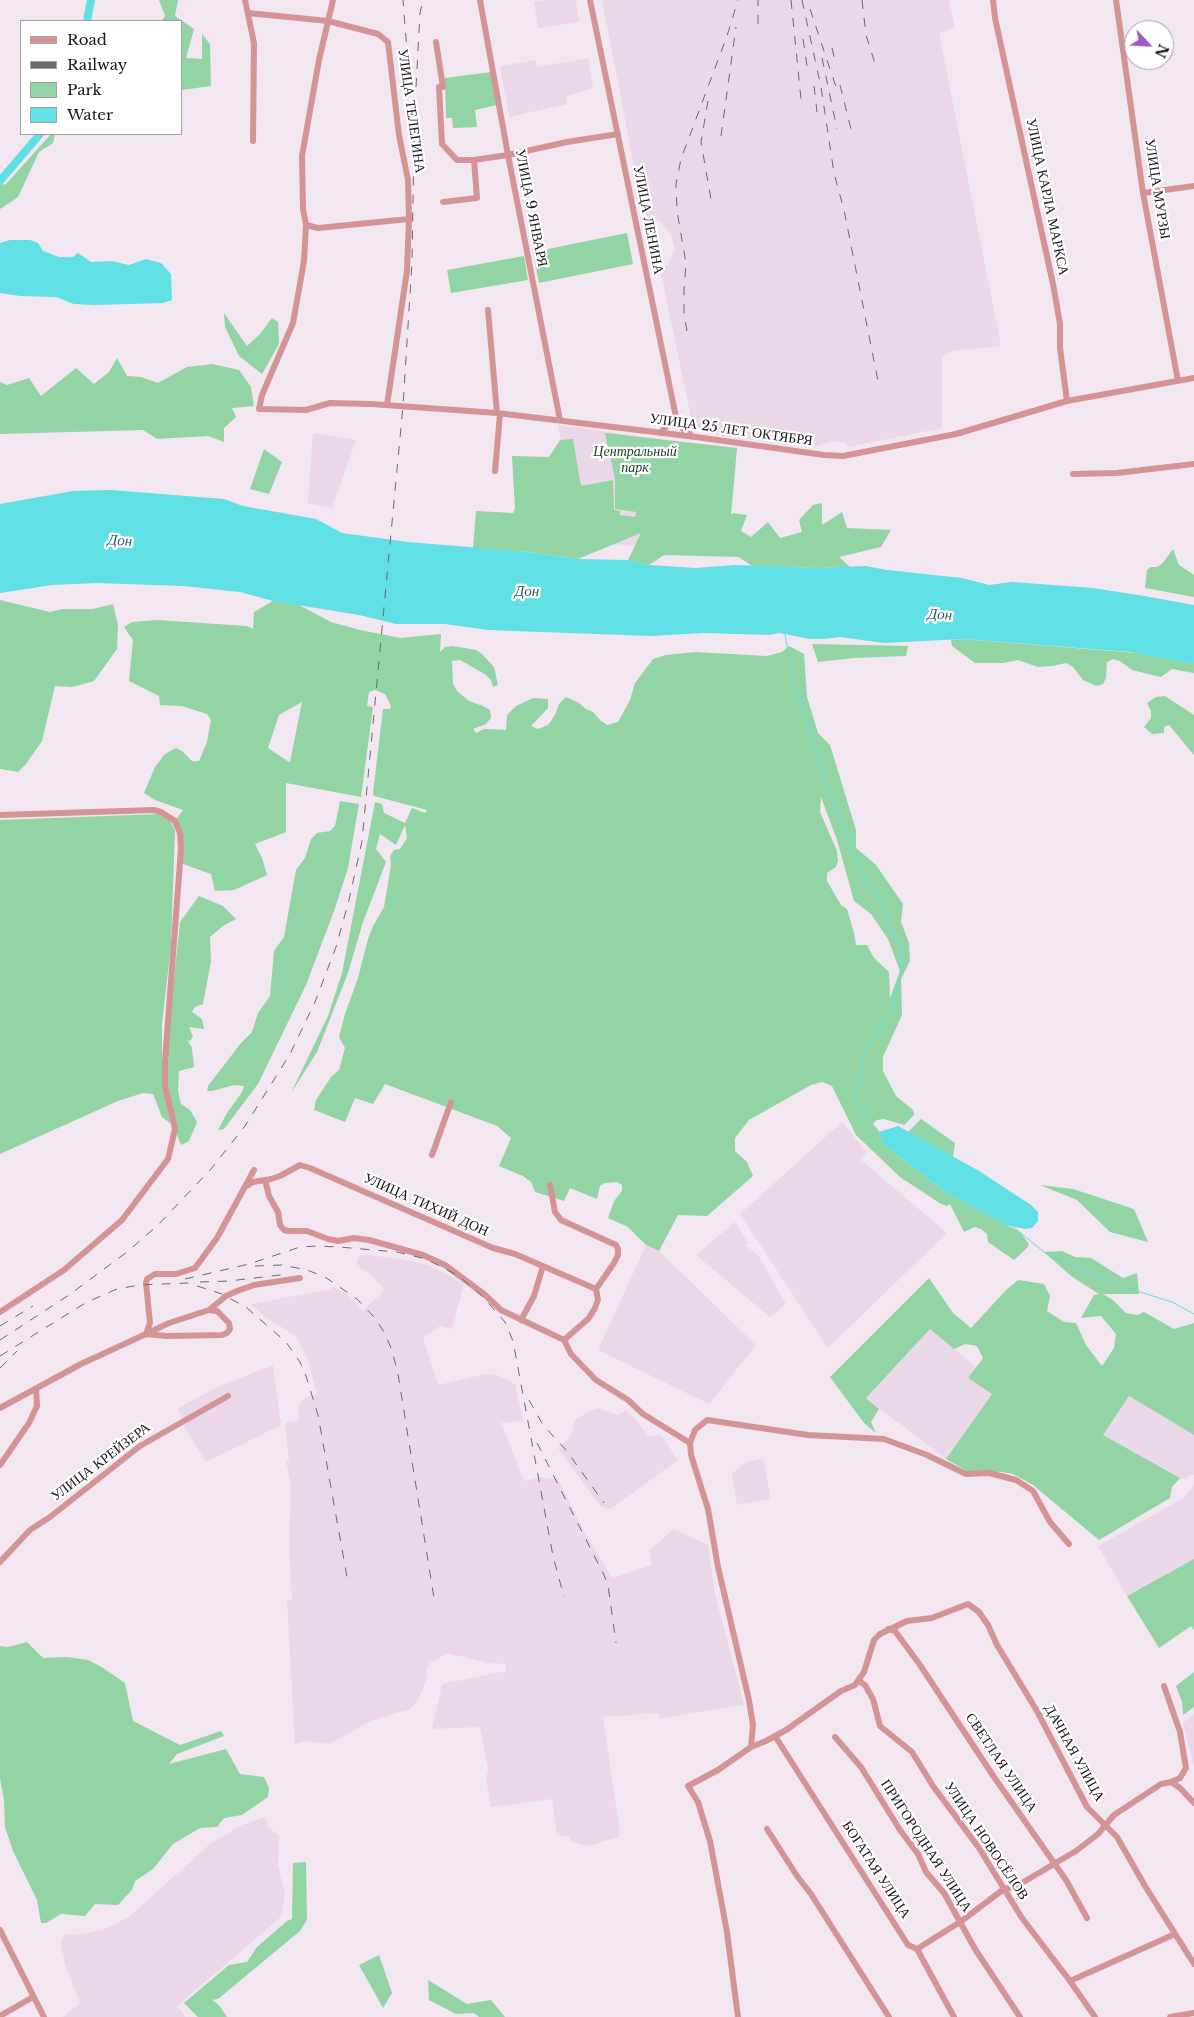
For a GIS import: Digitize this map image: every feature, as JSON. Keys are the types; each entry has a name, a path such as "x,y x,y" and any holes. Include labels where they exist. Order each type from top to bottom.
{"street":[{"path":"245,0 254,53 253,142"},
{"path":"333,0 302,156 306,225 318,228 409,219"},
{"name":"УЛИЦА 9 ЯНВАРЯ","path":"480,0 560,420"},
{"name":"УЛИЦА ЛЕНИНА","path":"590,0 676,417 685,432 696,437"},
{"name":"УЛИЦА КАРЛА МАРКСА","path":"993,0 997,27 1053,284 1060,324 1060,348 1066,401"},
{"name":"УЛИЦА МУРЗЫ","path":"1116,0 1144,193 1178,381"},
{"name":"УЛИЦА ТЕЛЕГИНА","path":"248,13 328,21 378,34 388,42 400,136 408,180 409,219 407,271 387,405"},
{"path":"436,42 443,87 439,87 442,144 457,160 474,160 508,155 618,134"},
{"path":"443,202 477,198 474,160"},
{"path":"1144,193 1194,186"},
{"name":"УЛИЦА 25 ЛЕТ ОКТЯБРЯ","path":"306,225 304,261 294,323 262,395 259,409 306,410 330,403 499,413 843,456 956,434 1066,401 1194,378"},
{"path":"488,310 499,413 495,471"},
{"path":"660,433 676,417"},
{"path":"1073,474 1116,473 1194,464"},
{"path":"0,816 154,810 161,812 174,821 180,833 181,849 165,1061 165,1086 175,1129 168,1159 122,1220 64,1270 0,1312"},
{"path":"432,1154 451,1102"},
{"name":"УЛИЦА ТИХИЙ ДОН","path":"245,1187 252,1182 280,1176 300,1165 492,1248 516,1254 596,1290"},
{"path":"146,1334 150,1323 147,1278 155,1274 176,1274 195,1268 217,1238 254,1170"},
{"path":"265,1180 268,1196 278,1212 280,1225 284,1230 288,1232 307,1230 338,1241 354,1238 369,1240 423,1255 445,1265 479,1290 501,1310 564,1340 571,1354 596,1380 628,1400 650,1419 690,1443"},
{"path":"550,1185 555,1212 561,1220 616,1245 618,1249 614,1263 596,1290 598,1300 594,1310 588,1319 564,1340"},
{"path":"521,1320 534,1296 541,1278 542,1266"},
{"path":"0,1408 81,1364 169,1323 209,1310 226,1296 237,1291 254,1285 300,1278"},
{"path":"146,1334 191,1336 222,1335 227,1333 230,1328 229,1323 217,1311 209,1310"},
{"path":"0,1465 21,1436 37,1406 36,1389"},
{"name":"УЛИЦА КРЕЙЗЕРА","path":"0,1562 30,1530 140,1446 228,1396"},
{"path":"751,1747 753,1731 750,1700 718,1567 708,1508 693,1463 690,1443 694,1430 707,1420 808,1434 884,1439 927,1455 966,1474 988,1473 1016,1480 1032,1491 1050,1522 1069,1544"},
{"name":"ДАЧНАЯ УЛИЦА","path":"888,1629 907,1621 932,1618 968,1604 979,1612 1037,1711 1088,1807 1117,1837 1194,1964"},
{"path":"738,2017 727,1932 710,1841 698,1802 688,1786 718,1770 751,1747 775,1736 859,1681 864,1672 874,1640 888,1629"},
{"name":"СВЕТЛАЯ УЛИЦА","path":"888,1629 895,1631 920,1665 1066,1880 1087,1918"},
{"name":"УЛИЦА НОВОСЁЛОВ","path":"859,1681 873,1699 880,1726 912,1752 933,1786 979,1848 1022,1918 1095,2017"},
{"path":"917,1949 960,1922 1004,1889 1015,1887 1076,1851 1098,1834 1114,1815 1138,1798 1161,1784 1180,1778 1186,1768 1180,1732 1164,1686"},
{"name":"БОГАТАЯ УЛИЦА","path":"775,1736 908,1945 917,1949 954,2017"},
{"name":"ПРИГОРОДНАЯ УЛИЦА","path":"835,1737 861,1767 900,1830 918,1854 926,1872 944,1893 991,1973 1020,2017"},
{"path":"1171,1782 1180,1788 1194,1803"},
{"path":"767,1829 811,1894 889,2017"},
{"path":"0,1930 44,2017"},
{"path":"1070,1981 1175,1934"},
{"path":"0,2016 33,1998"},
{"path":"1170,2017 1194,2013"}],"shaded area":[{"path":"576,0 579,22 538,28 534,2"},
{"path":"602,0 949,0 955,28 939,33 1001,346 951,351 942,357 942,428 848,447 846,443 832,441 811,448 706,433 693,427 660,268 668,265 675,249 671,234 658,220 645,223"},
{"path":"588,58 593,88 566,96 567,104 509,117 500,66 536,60 537,67"},
{"path":"558,425 658,439 649,546 580,544"},
{"path":"313,433 356,440 332,508 308,503"},
{"path":"842,1122 867,1153 860,1159 947,1233 828,1348 740,1214"},
{"path":"735,1222 748,1243 745,1245 758,1255 786,1304 770,1317 696,1255"},
{"path":"646,1245 659,1251 756,1345 709,1404 598,1350"},
{"path":"369,1255 429,1265 464,1284 452,1329 440,1326 423,1338 438,1385 486,1374 495,1374 515,1384 523,1421 501,1423 524,1481 542,1477 551,1479 557,1477 585,1533 612,1578 652,1565 649,1551 674,1529 708,1545 715,1594 744,1705 660,1718 659,1713 603,1717 620,1833 619,1837 587,1846 571,1842 570,1836 557,1835 552,1799 491,1807 486,1778 488,1769 480,1727 432,1729 442,1684 506,1671 506,1664 488,1663 447,1653 430,1663 427,1668 427,1679 418,1700 409,1710 369,1722 329,1744 306,1741 295,1744 287,1600 292,1600 289,1546 291,1488 286,1461 289,1460 285,1423 299,1420 298,1409 300,1403 306,1398 317,1394 308,1360 296,1336 265,1317 251,1304 331,1289 333,1287 346,1293 363,1311 385,1290 369,1273 356,1266 359,1256"},
{"path":"930,1329 976,1367 968,1378 992,1394 946,1459 866,1398"},
{"path":"273,1365 281,1425 206,1462 185,1428 178,1408 222,1385"},
{"path":"1129,1396 1194,1435 1194,1475 1189,1475 1186,1479 1180,1478 1102,1435"},
{"path":"597,1408 618,1415 626,1410 649,1437 661,1435 678,1460 612,1508 600,1506 558,1448 571,1436 575,1419"},
{"path":"763,1459 771,1499 737,1505 732,1473 747,1462"},
{"path":"1194,1485 1194,1559 1127,1596 1098,1546 1185,1497"},
{"path":"1194,1714 1194,1766 1183,1723"},
{"path":"265,1817 268,1827 279,1836 278,1865 285,1894 281,1917 177,2006 185,2017 63,2017 80,2003 65,1965 61,1943 64,1935 105,1929 129,1917 210,1844 242,1825"}],"green space":[{"path":"159,0 178,0 175,16 181,20 162,20 165,16"},
{"path":"182,21 194,29 186,58 202,59 202,34 210,44 211,86 182,90"},
{"path":"491,72 497,105 475,110 477,127 453,128 452,118 446,118 445,78"},
{"path":"50,135 55,135 53,143 39,152 18,197 0,209 0,185 6,184"},
{"path":"627,233 633,264 539,283 533,252"},
{"path":"524,256 528,280 451,293 447,270"},
{"path":"224,313 247,346 260,334 272,318 278,322 279,344 262,374 239,356 225,327"},
{"path":"117,358 127,376 141,377 158,383 187,367 212,364 239,370 251,387 254,406 232,408 236,417 224,428 224,442 208,436 157,439 143,430 0,434 0,382 7,385 29,378 41,396 76,368 94,384 109,372"},
{"name":"Центральный парк","path":"605,433 737,448 731,515 733,513 747,515 741,531 751,537 768,522 780,538 802,532 799,520 813,505 822,503 822,525 842,512 847,528 891,530 881,547 839,557 850,567 752,566 739,557 664,555 649,565 628,560 641,533 578,559 529,552 473,548 476,511 513,513 515,508 512,456 549,457 560,440 573,439 581,486 613,480 614,510 620,511 620,515 635,517 636,512 615,509 615,479"},
{"path":"264,449 282,462 269,494 250,489"},
{"path":"1173,549 1179,565 1194,575 1194,597 1145,588 1147,570 1162,564"},
{"path":"0,600 50,612 63,609 93,609 113,604 118,625 117,649 94,681 72,687 55,686 42,741 18,772 0,769"},
{"path":"273,601 297,604 331,622 360,630 401,638 441,634 440,652 445,647 453,646 476,650 494,667 498,685 493,687 491,680 486,675 460,660 452,661 453,684 457,691 469,701 490,710 491,718 486,724 473,729 476,733 484,729 506,730 507,715 516,706 533,698 548,699 548,708 531,726 538,729 548,725 555,715 559,704 566,697 593,712 607,725 618,722 630,700 635,683 653,659 666,655 696,652 767,656 782,652 789,646 804,654 807,697 818,733 830,745 856,830 856,848 876,865 903,904 901,922 909,943 910,961 901,979 902,1015 883,1057 883,1071 896,1096 913,1110 914,1115 904,1125 884,1119 877,1120 873,1124 879,1132 884,1145 947,1193 1020,1232 1029,1244 1027,1248 1014,1260 988,1242 987,1234 981,1229 974,1227 964,1232 950,1204 947,1206 941,1204 900,1177 856,1135 832,1086 822,1082 811,1085 749,1120 735,1138 735,1151 747,1162 753,1176 707,1216 678,1215 659,1251 646,1245 628,1227 608,1218 614,1201 622,1191 622,1185 617,1182 605,1183 600,1186 597,1199 570,1188 564,1201 535,1192 531,1182 523,1176 499,1166 511,1138 497,1126 385,1084 373,1104 355,1098 345,1122 314,1110 316,1100 331,1077 339,1070 345,1048 339,1037 345,1014 358,978 368,939 384,907 391,865 390,856 394,850 400,849 407,838 405,825 396,845 380,834 376,849 386,862 363,922 348,973 317,1052 291,1093 328,1016 342,973 375,802 382,804 384,813 405,823 412,808 425,813 427,810 374,796 383,709 390,709 391,706 385,694 375,690 369,692 367,706 373,707 361,797 286,783 286,832 255,844 267,875 234,890 215,891 211,874 180,863 181,849 175,821 183,810 155,800 144,793 155,767 164,755 170,751 176,748 192,761 199,761 207,742 211,720 207,714 182,706 160,705 159,696 129,681 133,640 124,627 132,622 157,620 247,626 253,629 254,612","holes":["302,702 290,762 289,762 268,748 279,715","821,797 837,840 854,901 871,914 888,939 900,971 890,998 889,972 874,958 867,945 856,945 847,909 841,905 827,881 827,873 836,867 838,861 837,851 820,812"]},
{"path":"963,639 1149,654 1194,664 1194,673 1172,669 1161,677 1132,670 1120,661 1113,659 1107,662 1106,678 1103,684 1096,686 1083,680 1073,667 1066,663 1038,667 1018,660 1003,663 975,663 952,646 951,640"},
{"path":"812,644 908,646 906,656 854,658 818,662"},
{"path":"1165,696 1194,715 1194,755 1169,725 1164,727 1164,733 1152,734 1144,727 1151,718 1151,711 1147,703 1156,697"},
{"path":"340,801 359,804 348,868 334,911 306,985 258,1084 224,1129 218,1130 244,1086 234,1085 207,1091 208,1086 241,1043 252,1032 258,1013 270,996 274,951 284,937 296,870 305,858 311,839 317,833 330,831 335,826"},
{"path":"160,814 171,822 175,830 171,945 162,1024 162,1074 170,1123 162,1117 153,1094 143,1093 118,1101 0,1154 0,820"},
{"path":"199,896 223,906 236,919 223,926 210,937 211,961 203,1004 195,1007 192,1012 202,1019 204,1029 189,1027 193,1037 190,1041 187,1039 192,1048 194,1067 179,1071 178,1091 181,1104 190,1110 197,1122 189,1141 181,1145 175,1129 165,1065 180,922"},
{"path":"921,1119 955,1143 953,1157 908,1132"},
{"path":"1040,1185 1073,1189 1134,1209 1148,1242 1110,1232 1077,1200"},
{"path":"1062,1251 1075,1257 1091,1258 1123,1278 1137,1273 1139,1294 1103,1294 1113,1300 1126,1313 1138,1315 1144,1312 1174,1329 1194,1323 1194,1435 1129,1396 1103,1435 1180,1478 1172,1487 1170,1498 1099,1540 1033,1485 1013,1474 967,1471 946,1459 992,1394 968,1378 983,1358 977,1346 965,1344 954,1349 930,1329 866,1398 879,1409 871,1422 876,1433 864,1423 830,1377 929,1278 953,1313 971,1328 1006,1290 1018,1280 1044,1284 1050,1296 1047,1311 1064,1322 1076,1323 1086,1345 1102,1366 1114,1348 1116,1334 1101,1316 1081,1318 1094,1295 1099,1294 1071,1276 1044,1252"},
{"path":"1194,1559 1194,1630 1191,1626 1159,1648 1127,1596"},
{"path":"27,1642 43,1658 67,1657 88,1660 100,1666 125,1683 133,1721 180,1745 221,1731 224,1736 177,1754 169,1764 226,1749 240,1774 264,1777 269,1788 268,1797 242,1815 224,1818 217,1827 200,1828 173,1844 153,1869 135,1881 132,1890 118,1905 95,1904 85,1916 61,1914 46,1923 41,1923 37,1900 13,1851 5,1827 4,1800 0,1779 0,1646 8,1647"},
{"path":"1194,1672 1194,1707 1183,1715 1182,1702 1176,1686"},
{"path":"306,1862 307,1920 300,1931 218,1999 212,2000 219,2005 227,2017 198,2017 184,2003 229,1965 247,1962 257,1947 287,1921 292,1919 293,1863"},
{"path":"379,1955 392,1993 383,2008 359,1965"},
{"path":"428,1980 467,2004 491,2000 505,2017 479,2017 474,2013 456,2014 429,2000"}],"water":[{"path":"10,240 30,240 38,243 43,251 59,257 73,257 78,253 91,262 111,261 129,265 146,259 161,263 171,274 172,300 163,303 95,305 74,304 56,297 20,296 0,293 0,243"},
{"name":"Дон","path":"111,490 224,499 243,506 316,519 342,533 408,542 529,552 578,559 628,560 649,565 695,568 735,565 818,568 866,566 962,578 989,585 1012,582 1093,588 1144,596 1194,605 1194,664 1130,652 963,639 884,643 840,637 810,639 779,633 770,635 705,633 650,636 488,630 445,624 396,624 359,615 273,601 240,592 183,586 97,583 52,585 0,593 0,504 73,491"},
{"path":"898,1126 979,1171 1031,1205 1038,1212 1038,1221 1032,1228 1025,1229 1006,1225 947,1193 884,1145 879,1132"}],"waterway":[{"path":"87,20 91,0"},
{"path":"0,181 39,135"},
{"path":"785,635 793,677 833,801 862,874 875,891 903,955 893,1011 864,1055 856,1094 867,1117 880,1133"},
{"path":"1012,1226 1044,1252 1118,1285 1172,1302 1194,1314"}],"railway":[{"path":"0,1340 69,1295 127,1252 157,1226 211,1169 245,1126 290,1054 315,1002 336,947 362,841 403,406 412,262 414,140 403,0"},
{"path":"416,87 420,13 423,0"},
{"path":"687,331 684,315 686,263 677,211 676,184 681,159 727,36 738,0"},
{"path":"758,0 758,24"},
{"path":"791,0 801,99"},
{"path":"802,0 821,87 834,173 844,210 878,381"},
{"path":"862,0 866,35 877,70"},
{"path":"810,9 838,93"},
{"path":"721,136 736,27"},
{"path":"803,39 807,66"},
{"path":"832,48 836,65"},
{"path":"822,58 837,129"},
{"path":"840,85 851,129"},
{"path":"814,86 817,112"},
{"path":"708,101 701,142 712,205"},
{"path":"185,1279 249,1264 300,1247 316,1246 397,1252 426,1259 459,1276 482,1296 505,1322 513,1341 553,1556 564,1597"},
{"path":"255,1266 282,1265 307,1270 325,1277 357,1299 375,1318 384,1332 392,1350 398,1374 434,1598"},
{"path":"200,1282 229,1281 289,1274"},
{"path":"0,1356 87,1302 117,1289 139,1285 188,1283 222,1294 247,1308 286,1342 300,1362 306,1376 318,1415 347,1577"},
{"path":"0,1326 33,1306"},
{"path":"0,1368 17,1351"},
{"path":"529,1400 543,1425 566,1450 604,1503"},
{"path":"537,1443 608,1585 616,1643"}]}
